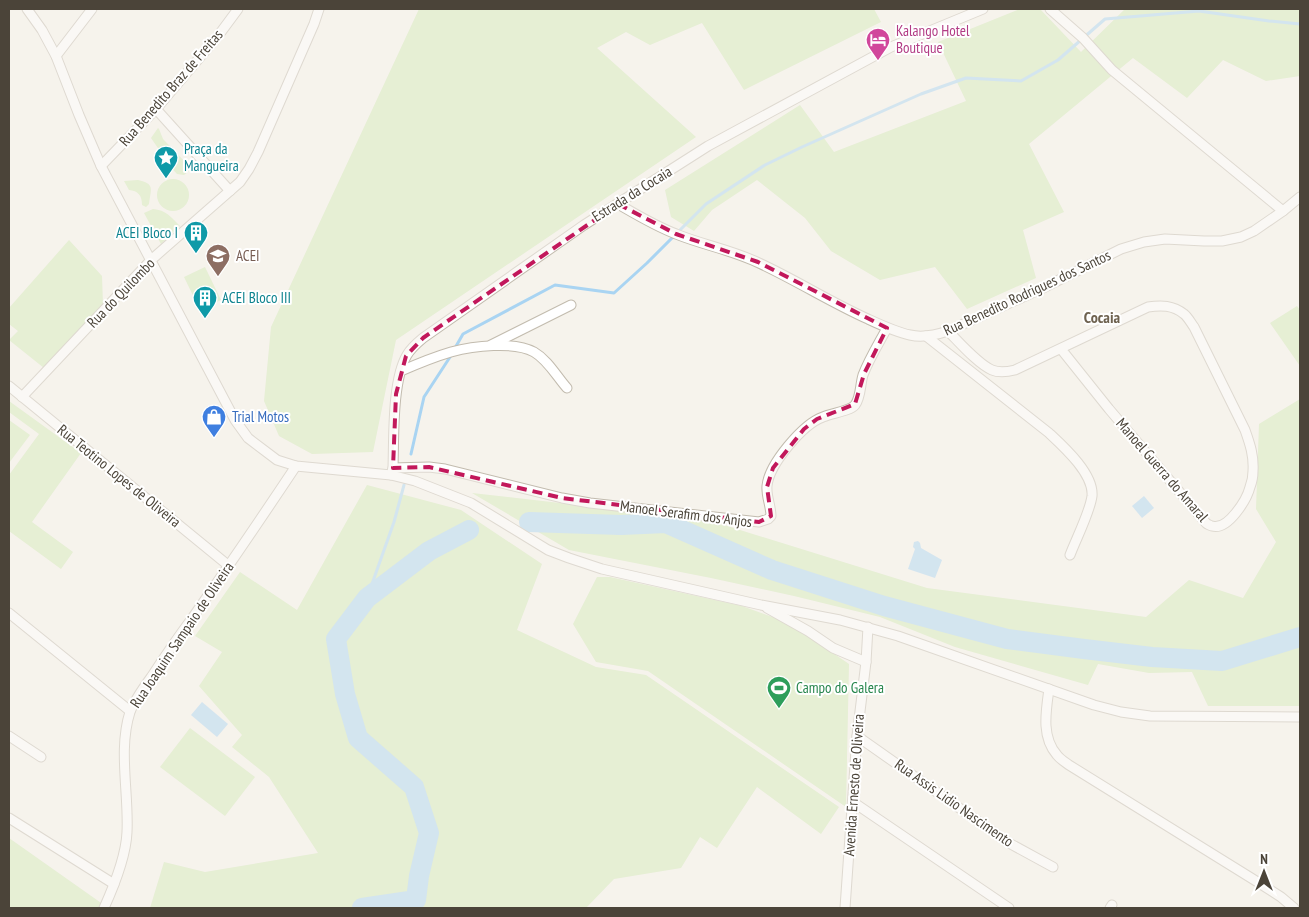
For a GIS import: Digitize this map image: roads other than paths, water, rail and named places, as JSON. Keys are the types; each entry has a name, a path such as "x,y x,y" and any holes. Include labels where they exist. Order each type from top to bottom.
{"street":[{"path":"28,9 56,56 101,166 235,420 248,438 277,460 296,466 392,471 471,503 548,550 569,558 602,569 868,627 1094,706 1150,716 1300,716"},
{"path":"56,56 92,9"},
{"name":"Rua Benedito Braz de Freitas","path":"101,166 156,109 218,36 238,9"},
{"name":"Rua do Quilombo","path":"22,397 151,260 240,182 258,152 319,9"},
{"name":"Estrada da Cocaia","path":"392,471 396,394 401,371 406,356 423,338 584,225 708,146 891,47 983,9"},
{"path":"1050,9 1083,38 1112,70 1283,211"},
{"path":"156,109 230,192"},
{"name":"Rua Benedito Rodrigues dos Santos","path":"618,204 676,234 758,262 839,306 888,328 911,336 926,336 948,331 1043,288 1121,249 1144,242 1165,239 1222,241 1241,237 1254,231 1300,197"},
{"path":"489,346 571,305"},
{"name":"Manoel Guerra do Amaral","path":"1162,305 1184,314 1194,327 1252,447 1253,472 1250,487 1243,503 1230,519 1218,527 1206,522 1109,409 1061,349 1148,307 1162,305"},
{"name":"Manoel Serafim dos Anjos","path":"392,471 429,467 445,469 553,496 590,503 754,522 764,521 771,516 767,487 773,468 791,442 804,429 817,419 849,409 855,404 859,396 864,374 888,328"},
{"path":"948,331 981,363 992,370 1004,372 1015,370 1061,349"},
{"path":"926,336 1049,433 1066,448 1077,462 1088,479 1092,495 1070,555"},
{"path":"401,371 432,358 453,352 489,346 506,346 523,348 534,352 544,360 567,388"},
{"name":"Rua Teotino Lopes de Oliveira","path":"9,386 229,566"},
{"name":"Rua Joaquim Sampaio de Oliveira","path":"104,908 114,884 128,834 125,753 126,730 130,711 138,696 296,466"},
{"path":"761,605 808,631 833,648 866,662"},
{"path":"9,613 130,711"},
{"name":"Avenida Ernesto de Oliveira","path":"845,908 857,736 866,662 868,627"},
{"path":"1049,689 1046,729 1049,744 1057,755 1069,765 1256,880 1294,908"},
{"path":"9,736 41,757"},
{"name":"Rua Assis Lidio Nascimento","path":"857,736 1009,842 1052,867"},
{"path":"853,802 1009,908"},
{"path":"9,818 114,884"}],"water":[{"path":"1144,496 1154,508 1142,518 1132,506"},
{"path":"918,541 921,548 942,560 935,578 908,569 915,549 913,547 914,542"},
{"path":"202,702 228,724 217,737 191,715"}],"waterway":[{"path":"455,348 463,334 555,285 614,293 706,204 765,165 921,94 966,78 1021,81 1058,60 1105,19 1199,11 1300,24"},
{"path":"411,454 424,397 452,354"},
{"path":"367,598 394,522 404,485"},
{"path":"529,522 621,525 666,523 772,570 884,606 1007,639 1152,657 1222,661 1300,637"},
{"path":"362,908 416,900 419,876 429,833 414,787 358,738 345,694 336,639 367,598 429,551 469,530"},
{"path":"416,900 422,908"}],"place":[{"name":"Kalango Hotel Boutique","path":"878,61"},
{"name":"Praça da Mangueira","path":"166,179"},
{"name":"ACEI Bloco I","path":"196,254"},
{"name":"ACEI","path":"218,277"},
{"name":"ACEI Bloco III","path":"205,319"},
{"name":"Trial Motos","path":"214,438"},
{"name":"Campo do Galera","path":"779,709"}],"district":[{"name":"Cocaia","path":"1102,317"}]}
